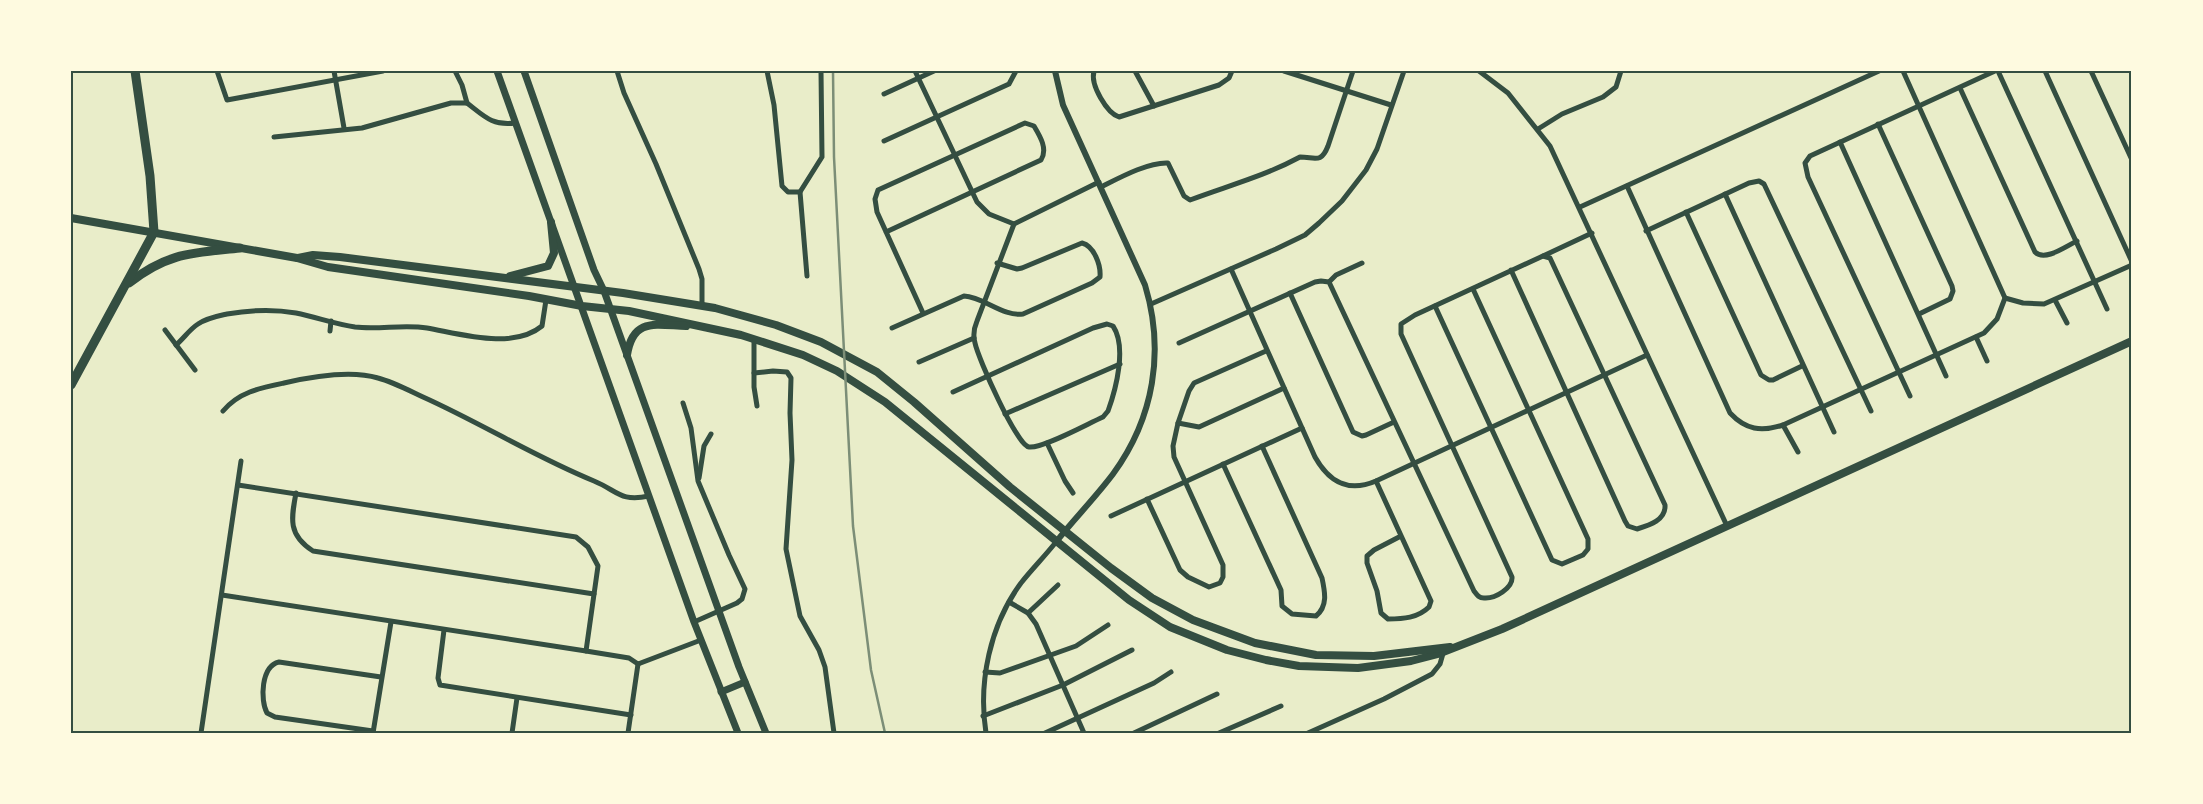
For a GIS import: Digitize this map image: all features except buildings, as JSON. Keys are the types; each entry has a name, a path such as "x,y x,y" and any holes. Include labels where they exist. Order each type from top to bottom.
{"highway":[{"path":"71,385 154,232 150,176 135,71"},
{"path":"125,286 150,268 176,256 240,248"}],"main road":[{"path":"497,71 694,622 738,733"},
{"path":"524,71 594,270 604,291 745,682 766,733"},
{"path":"71,218 297,258 328,267 582,306 629,311 754,339 803,355 837,371 885,402 1129,600 1170,627 1245,656 1299,666 1352,668 1411,661 1444,649"},
{"path":"506,277 548,266 554,253 551,222"},
{"path":"297,258 313,256 340,257 506,277 702,306 760,320 821,342 876,372 914,402 1010,488 1152,598 1193,620 1255,643 1306,653 1342,656 1374,656 1444,649 1502,629 2132,340"},
{"path":"627,355 632,336 643,327 658,325 705,327"},
{"path":"721,692 745,682"}],"street":[{"path":"217,71 227,100 383,71"},
{"path":"334,71 344,128"},
{"path":"455,71 460,78 467,103 492,121 503,125 515,123"},
{"path":"617,71 624,93 656,164 699,269 702,284 702,306"},
{"path":"767,71 775,113 782,186 788,192 800,192"},
{"path":"808,276 800,192 822,157 821,71"},
{"path":"915,71 972,193 982,208 989,214 1014,224"},
{"path":"884,94 934,71"},
{"path":"884,141 1009,84 1016,71"},
{"path":"986,733 983,716 985,672 991,645 1009,602 1022,583 1114,472 1135,440 1144,419 1153,385 1156,356 1150,304 1138,268 1064,105 1055,71"},
{"path":"1094,71 1095,85 1112,115 1122,117 1219,85 1229,78 1232,71"},
{"path":"1135,71 1154,106"},
{"path":"1284,71 1390,106"},
{"path":"953,392 988,376 1093,328 1107,324 1114,326 1117,334 1120,364 1111,404 1106,414 1036,447 1023,445 1005,414 988,376 977,350 974,338 975,326 983,302 1014,224 1100,185 1158,163 1168,162 1184,196 1190,200 1264,175 1300,157 1312,159 1321,157 1325,154 1328,146 1353,71"},
{"path":"1150,304 1305,234 1342,201 1361,177 1377,149 1390,106 1404,71"},
{"path":"1479,71 1508,93 1538,128 1550,146 1727,526"},
{"path":"1538,128 1562,114 1603,97 1616,87 1621,71"},
{"path":"1580,207 1879,71"},
{"path":"1627,186 1730,413 1739,422 1754,429 1770,429 1783,425 1976,338 1991,328 1997,319 2005,298 1903,71"},
{"path":"1910,396 1806,169 1806,159 1919,105 1996,71 2107,309"},
{"path":"2005,298 2032,305 2044,304 2132,263 2045,71"},
{"path":"2091,71 2132,160"},
{"path":"1960,88 2035,252 2038,255 2044,256 2076,241"},
{"path":"274,137 379,125 451,104 467,103"},
{"path":"886,232 1041,160 1044,153 1038,134 1031,124 1025,123 878,190 876,206 886,232 923,313"},
{"path":"1878,124 1952,286 1953,291 1950,299 1919,314"},
{"path":"1840,142 1946,376"},
{"path":"1646,231 1754,182 1764,184 1768,188 1871,411"},
{"path":"1725,194 1802,366 1834,432"},
{"path":"1686,212 1761,375 1769,380 1773,380 1802,366"},
{"path":"1329,282 1474,591 1478,596 1487,598 1507,589 1512,582 1512,577 1400,330 1404,320 1592,233"},
{"path":"892,328 960,297 969,296 1014,314 1023,314 1100,277 1099,265 1090,248 1082,243 1022,268 1015,269 997,263"},
{"path":"1511,270 1625,521 1632,528 1644,527 1661,518 1665,511 1665,504 1553,262 1550,258 1543,256"},
{"path":"1329,282 1336,275 1362,263"},
{"path":"1231,269 1266,351 1320,466 1332,479 1346,485 1359,486 1376,481 1647,355"},
{"path":"1179,343 1290,293 1321,281 1329,282"},
{"path":"1435,306 1552,560 1562,564 1583,555 1588,549 1588,539 1473,289"},
{"path":"1290,293 1353,432 1362,436 1394,422"},
{"path":"176,345 200,322 237,312 253,310 286,312 374,329 399,326 420,327 474,337 502,338 527,335 542,326 546,300"},
{"path":"2055,300 2068,323"},
{"path":"330,331 331,321"},
{"path":"165,330 195,370"},
{"path":"919,362 974,338"},
{"path":"1976,338 1987,361"},
{"path":"754,339 754,374 757,406"},
{"path":"1147,499 1180,570 1188,577 1206,586 1217,585 1223,577 1223,565 1173,452 1178,423 1189,391 1194,383 1266,351"},
{"path":"1005,414 1120,364"},
{"path":"754,374 774,371 784,372 791,378 792,460 786,549 800,616 825,667 834,733"},
{"path":"223,411 231,402 257,388 296,380 331,376 377,378 459,413 569,470 606,485 626,498 634,499 649,496"},
{"path":"1178,423 1199,427 1284,388"},
{"path":"683,403 691,428 698,481 745,589 742,600 694,622"},
{"path":"1783,425 1798,452"},
{"path":"1112,516 1302,428"},
{"path":"698,481 704,446 711,434"},
{"path":"1047,443 1065,481 1073,493"},
{"path":"1223,464 1281,590 1282,606 1292,614 1316,616 1324,607 1322,578 1262,446"},
{"path":"201,733 241,461"},
{"path":"1376,481 1400,536 1430,596 1430,604 1426,611 1411,618 1388,619 1381,613 1377,591 1367,563 1367,556 1374,550 1400,536"},
{"path":"238,485 571,536 585,544 598,563 586,651"},
{"path":"296,493 291,517 292,526 300,540 313,551 594,594"},
{"path":"1028,614 1058,585"},
{"path":"222,595 629,658 638,664"},
{"path":"1009,602 1028,614 1036,624 1084,733"},
{"path":"381,677 279,662 271,666 268,671 263,695 265,708 270,715 373,732 390,622"},
{"path":"985,672 1000,673 1049,654 1076,646 1108,625"},
{"path":"444,630 438,678 440,685 631,715"},
{"path":"638,664 701,640"},
{"path":"1308,733 1384,699 1432,674 1440,664 1444,649"},
{"path":"983,716 1063,685 1116,660 1132,650"},
{"path":"628,733 638,664"},
{"path":"1045,733 1154,682 1171,672"},
{"path":"1134,733 1217,694"},
{"path":"512,733 517,698"},
{"path":"1219,733 1281,706"}],"railway":[{"path":"833,71 834,157 853,526 871,670 885,733"}]}
